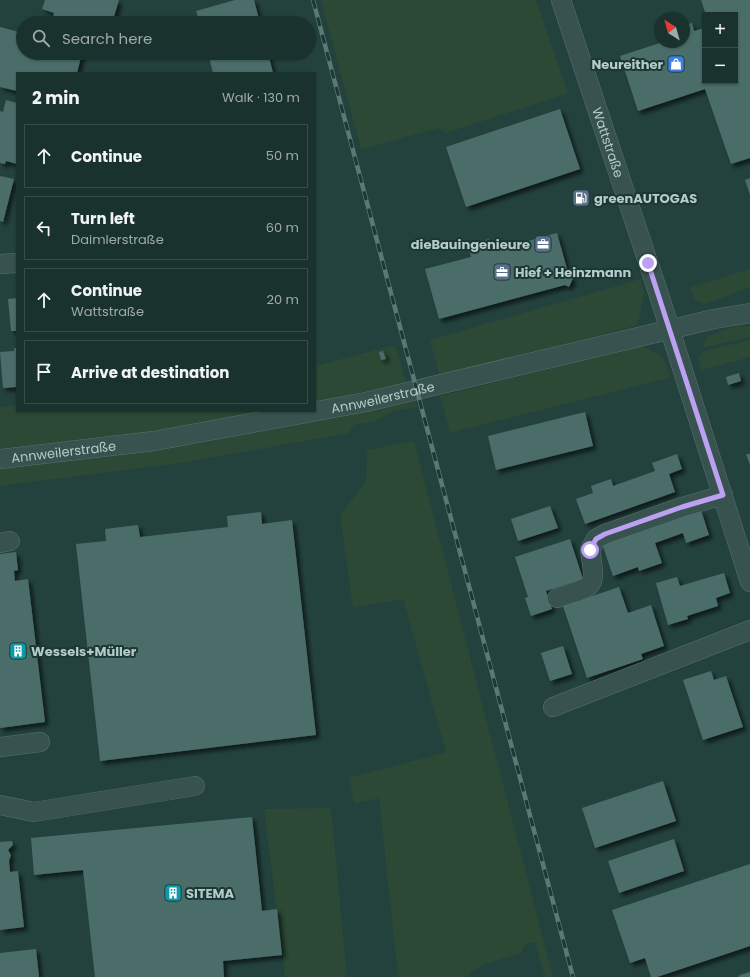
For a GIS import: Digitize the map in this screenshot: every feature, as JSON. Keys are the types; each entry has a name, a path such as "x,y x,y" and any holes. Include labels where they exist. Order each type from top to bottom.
{"street":[{"name":"Wattstraße","path":"561,0 670,330 750,582"},
{"path":"0,264 16,263"},
{"name":"Annweilerstraße","path":"714,319 750,299"},
{"name":"Annweilerstraße","path":"316,412 358,404 714,319 750,313"},
{"name":"Annweilerstraße","path":"0,459 154,441 314,412"},
{"path":"557,598 591,584 594,579 594,572 590,550 596,539 605,534 654,517 723,495"},
{"path":"552,707 750,630"},
{"path":"0,747 40,742"},
{"path":"0,805 34,812 195,786"}],"green space":[{"path":"321,0 536,0 568,93 446,133 439,128 361,149"},
{"path":"750,269 750,287 705,304 695,299 689,288"},
{"path":"641,279 644,293 638,325 440,377 430,340"},
{"path":"736,326 750,326 750,337 703,348 706,337"},
{"path":"750,340 750,357 701,370 698,358 704,351"},
{"path":"395,345 406,382 316,403 316,366"},
{"path":"642,346 662,356 671,377 450,433 440,396"},
{"path":"416,401 417,407 392,412 376,421 354,425 349,433 181,463 0,486 0,466 197,444"},
{"path":"16,405 16,412 271,412 140,435 0,448 0,407"},
{"path":"414,441 553,977 545,977 535,942 525,944 521,954 485,964 467,977 398,977 379,798 354,804 349,778 446,752 403,599 353,608 340,515 366,482 367,450"},
{"path":"331,808 347,977 285,977 264,809"}],"building":[{"path":"45,0 119,0 114,16 54,16 54,13 42,9"},
{"path":"235,0 254,0 258,16 198,16 196,11"},
{"path":"701,0 750,0 750,158 731,164 705,89 638,111 620,56 654,45 654,48 690,48 690,24 692,23 694,31 702,29 702,84 738,84 738,12 705,12"},
{"path":"0,27 16,31 16,60 80,60 77,72 16,72 16,91 0,87"},
{"path":"210,60 270,60 273,72 213,72"},
{"path":"6,100 16,103 16,164 6,161 5,164 0,163 0,111 3,112"},
{"path":"560,109 580,169 466,207 446,147"},
{"path":"0,176 14,179 3,222 0,221"},
{"path":"750,178 750,195 745,180"},
{"path":"557,233 569,276 573,278 569,287 565,285 439,319 425,269 471,257 468,245 489,239 492,251"},
{"path":"16,298 16,331 11,331 8,299"},
{"path":"14,348 16,348 16,387 3,388 0,352 14,351"},
{"path":"383,351 386,359 381,360 379,352"},
{"path":"739,373 741,381 728,385 726,377"},
{"path":"585,412 593,446 496,470 488,436"},
{"path":"677,454 682,469 669,474 675,492 585,524 576,499 593,493 591,486 611,479 613,486 655,471 652,463"},
{"path":"746,454 750,454 750,465"},
{"path":"550,506 558,528 518,541 511,519"},
{"path":"701,510 709,535 686,543 683,533 655,543 662,563 639,571 638,567 613,576 601,541"},
{"path":"261,512 262,524 292,520 316,735 100,761 76,544 106,541 105,529 138,525 140,537 228,527 227,516"},
{"path":"570,539 583,579 546,591 552,609 531,616 525,598 528,597 515,557"},
{"name":"Wessels+Müller","path":"16,552 18,570 14,571 15,581 28,579 45,722 0,728 0,554"},
{"path":"724,573 730,593 716,598 718,606 687,616 688,619 668,625 656,583 677,577 680,586"},
{"path":"619,587 628,613 651,605 664,646 641,654 643,659 587,678 563,606"},
{"path":"563,646 572,674 550,681 541,653"},
{"path":"711,671 714,680 726,676 743,727 703,740 683,680"},
{"path":"663,781 676,821 595,848 582,808"},
{"name":"SITEMA","path":"252,817 262,911 277,909 282,955 223,961 224,977 95,977 83,870 34,875 31,838"},
{"path":"674,839 684,871 619,893 608,861"},
{"path":"12,841 13,845 8,850 11,855 9,861 10,872 18,871 24,927 0,930 0,842"},
{"path":"750,864 750,946 657,977 651,977 645,958 630,963 612,910"},
{"path":"36,949 39,977 0,977 0,953"},
{"path":"750,972 750,977 738,977 740,975"}],"railway":[{"path":"313,0 573,977"}],"place":[{"name":"Neureither","path":"676,64"},
{"name":"greenAUTOGAS","path":"581,198"},
{"name":"dieBauingenieure","path":"543,244"},
{"name":"Hief + Heinzmann","path":"502,272"},
{"name":"Wessels+Müller","path":"18,651"},
{"name":"SITEMA","path":"173,893"}],"route":[{"path":"590,550 591,545 596,539 605,534 682,507 723,495 648,263"}]}
